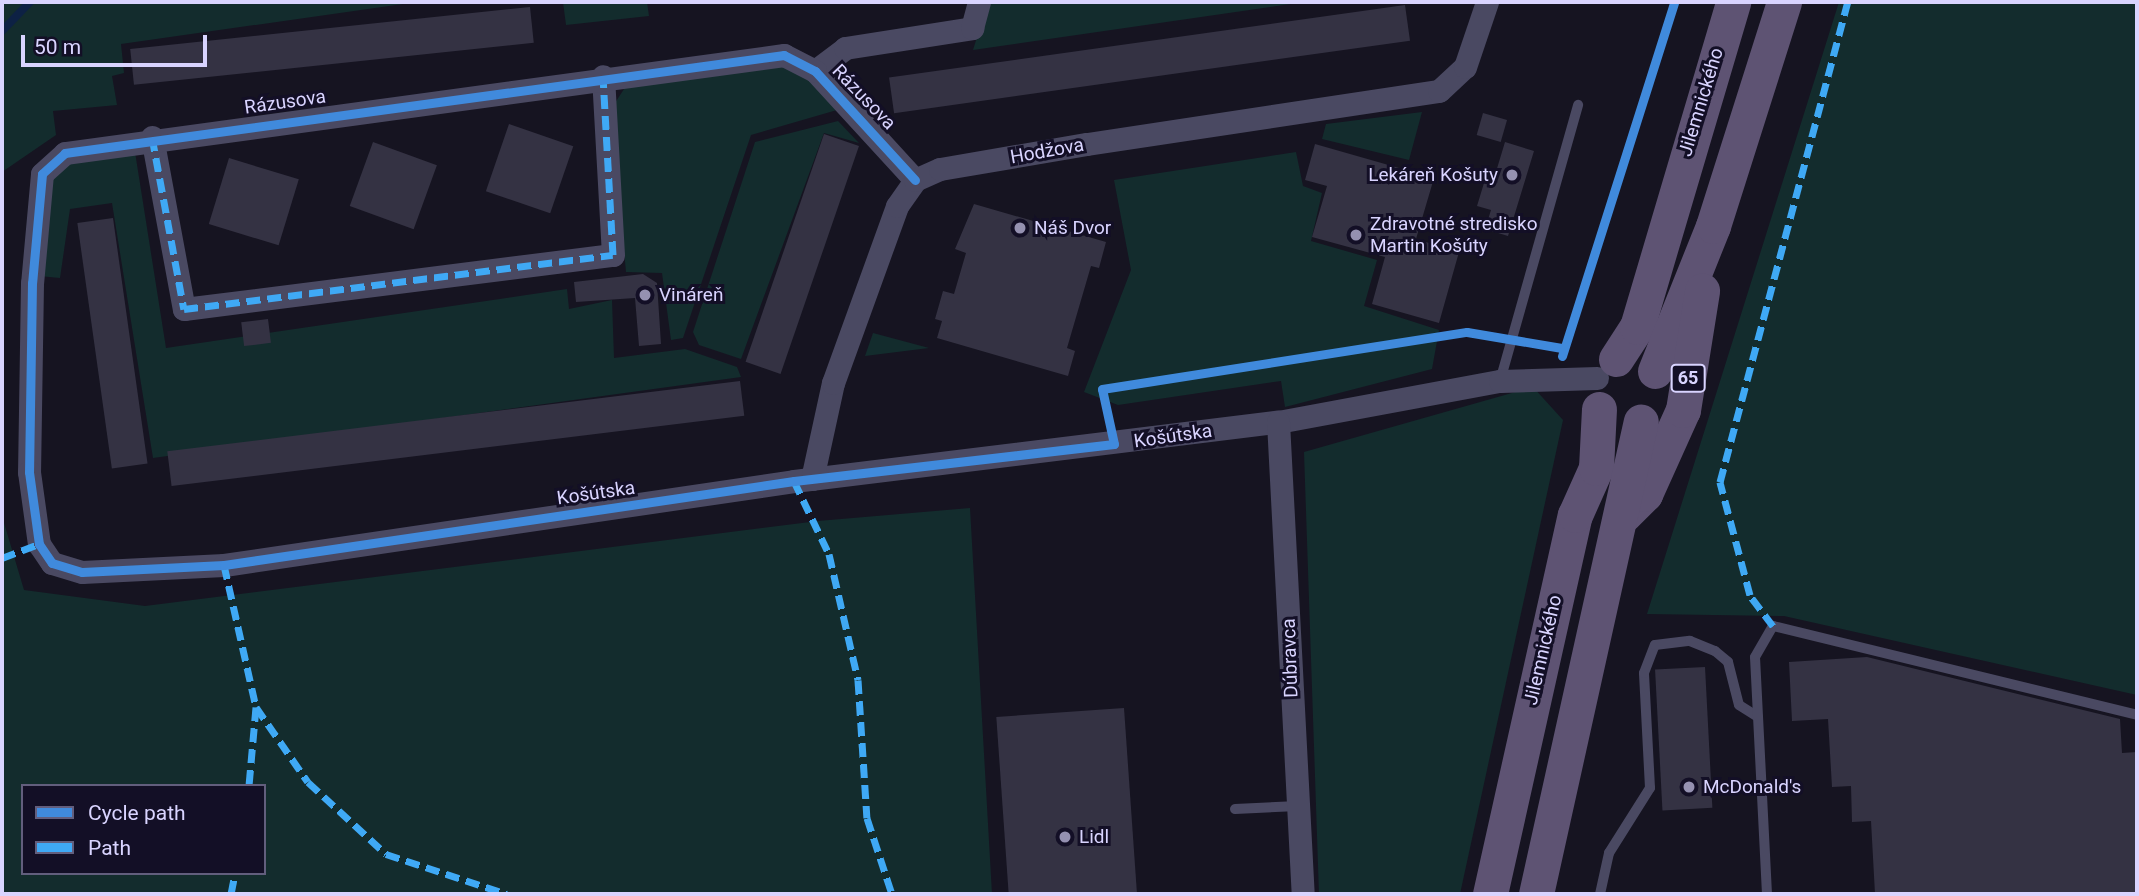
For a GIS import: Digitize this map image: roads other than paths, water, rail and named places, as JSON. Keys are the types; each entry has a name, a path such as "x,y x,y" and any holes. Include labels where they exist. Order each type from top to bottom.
{"main road":[{"name":"Jilemnického","path":"1490,894 1576,515 1596,468 1604,382 1637,327 1733,2"},
{"name":"65","path":"1540,886 1624,516 1627,466 1641,422 1660,403 1655,371 1713,226 1784,2"},
{"name":"65","path":"1624,516 1645,494 1683,410 1713,226"},
{"name":"65","path":"1604,382 1639,359 1655,371"},
{"path":"1604,382 1613,422 1641,422"}],"street":[{"path":"815,71 845,48 972,28 979,2"},
{"name":"Hodžova","path":"915,180 940,169 1439,90 1458,76 1473,47 1487,2"},
{"name":"Rázusova","path":"82,572 44,554 29,472 39,192 48,163 65,153 152,137 603,76 784,55 815,71 915,180"},
{"path":"152,137 184,309 613,255 603,76"},
{"path":"812,479 833,383 897,206 915,180"},
{"name":"Košútska","path":"82,572 225,565 812,479 1278,422 1500,381 1604,382"},
{"name":"Dúbravca","path":"1278,422 1303,894"}],"lane":[{"path":"1500,381 1578,105"},
{"path":"1767,894 1755,657 1773,626 2137,715"},
{"path":"1600,894 1609,853 1650,788 1644,673 1655,645 1690,641 1715,651 1728,662 1738,705 1758,717"},
{"path":"1235,809 1298,806"}],"waterway":[{"path":"2,31 30,2"}],"place":[{"name":"Lekáreň Košuty","path":"1512,175"},
{"name":"Náš Dvor","path":"1020,228"},
{"name":"Zdravotné stredisko Martin Košúty","path":"1356,235"},
{"name":"Vináreň","path":"645,295"},
{"name":"McDonald's","path":"1689,787"},
{"name":"Lidl","path":"1065,837"}]}
